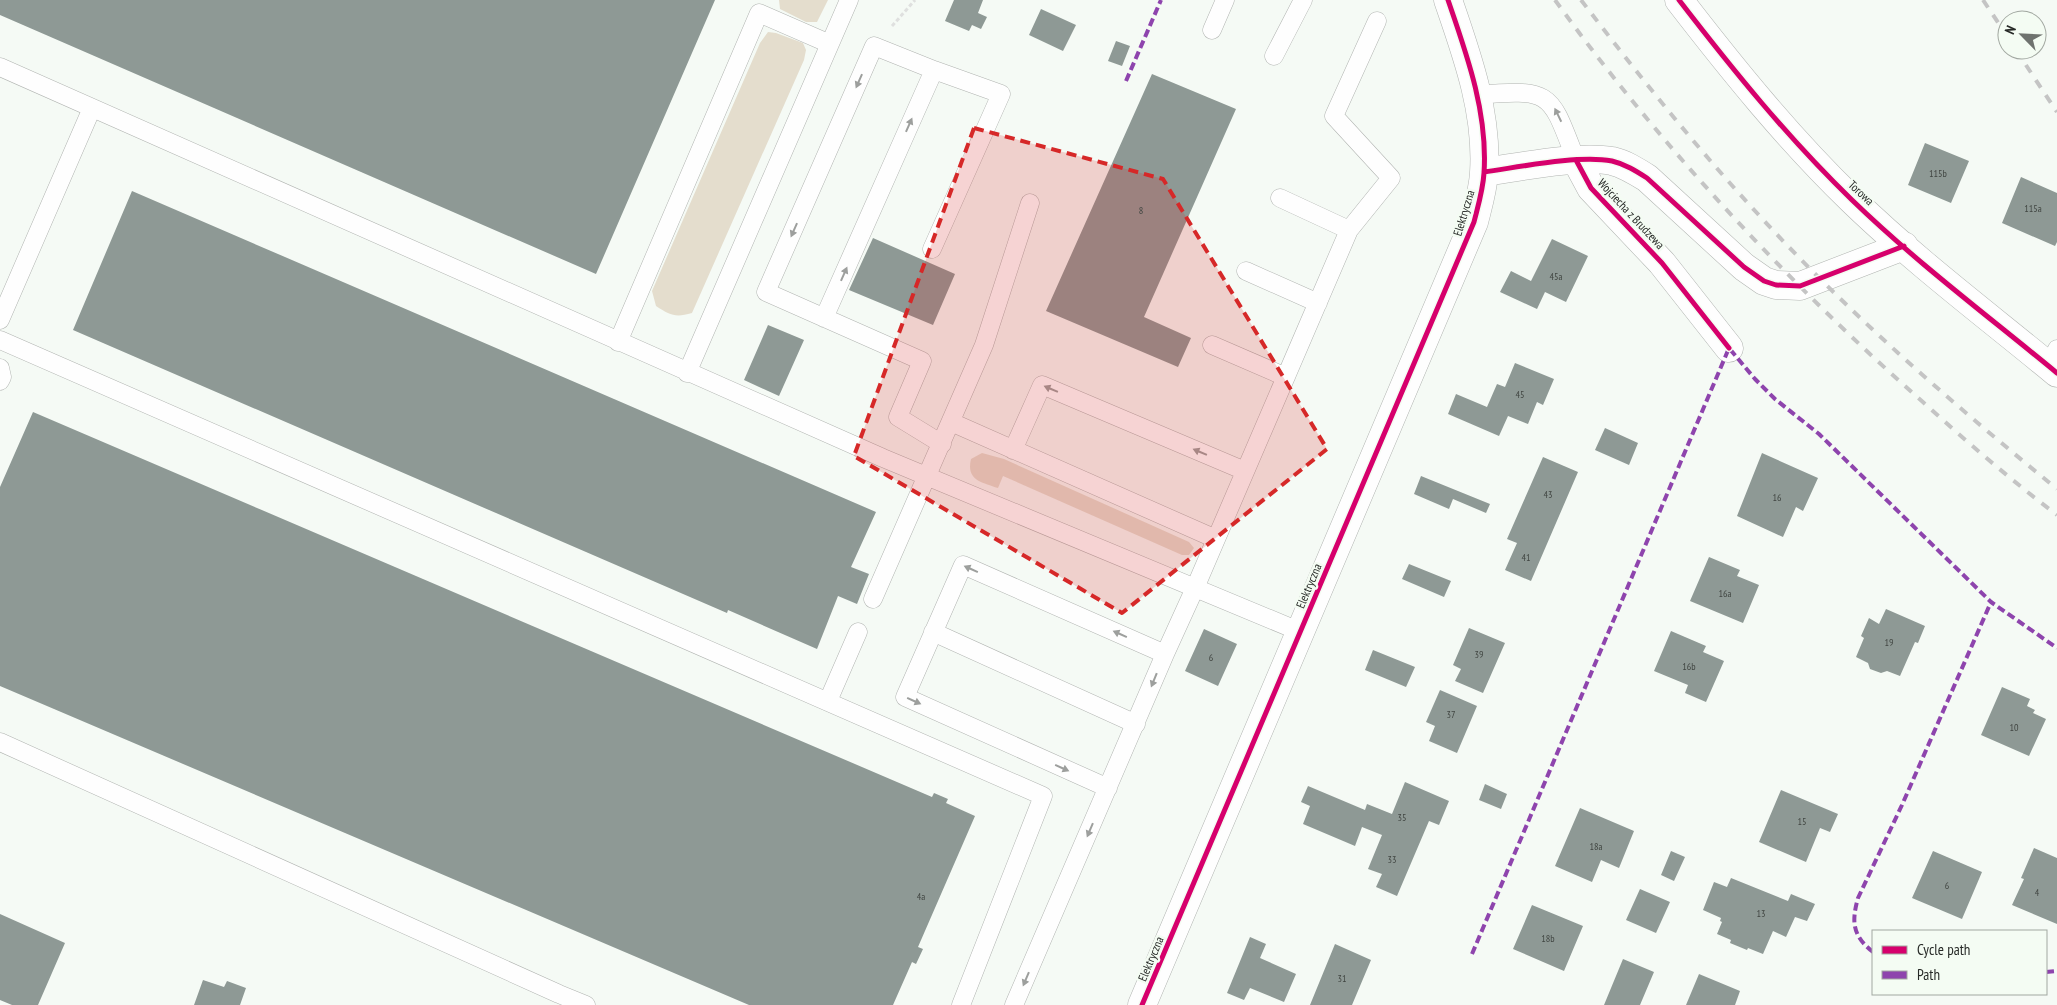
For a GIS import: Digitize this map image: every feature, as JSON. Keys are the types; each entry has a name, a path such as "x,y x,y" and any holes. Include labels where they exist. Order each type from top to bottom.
{"street":[{"path":"1448,0 1478,95 1483,134 1484,172 1576,160 1613,161 1632,168 1647,178 1744,267 1764,281 1776,285 1800,286 1904,246"},
{"name":"Torowa","path":"1679,0 1759,102 1808,156 1853,201 1904,246 2054,362"},
{"name":"Wojciecha z Brudzewa","path":"1576,160 1591,188 1662,263 1730,348"},
{"name":"Elektryczna","path":"1142,1005 1474,222 1481,197 1484,172"}],"lane":[{"path":"687,373 849,0"},
{"path":"1212,30 1225,0"},
{"path":"1274,56 1303,0"},
{"path":"618,342 759,13 830,44"},
{"path":"1014,1005 1349,230 1390,178 1334,116 1377,21"},
{"path":"932,249 1001,94 874,46 766,292 922,361 898,417 942,444"},
{"path":"0,67 687,373 928,477 1301,632"},
{"path":"824,318 934,70"},
{"path":"1478,95 1520,92 1535,94 1548,99 1557,111 1576,160"},
{"path":"0,320 92,108"},
{"path":"1280,198 1349,230"},
{"path":"873,600 984,345 1030,203"},
{"path":"1246,271 1318,303"},
{"path":"0,340 1044,796 960,1005"},
{"path":"1212,345 1286,377"},
{"path":"0,368 2,377 0,381"},
{"path":"1013,450 1042,385 1245,471"},
{"path":"951,422 1216,539"},
{"path":"1108,788 905,697 963,565 1165,654"},
{"path":"828,701 858,632"},
{"path":"933,632 1136,724"},
{"path":"0,742 586,1005"}],"path":[{"path":"874,46 915,0"}],"highlighted area":[{"path":"974,128 1163,179 1327,449 1122,613 854,456"}],"shaded area":[{"path":"779,0 828,0 817,22 806,22 780,9"},
{"path":"768,32 803,43 806,50 804,60 692,313 677,315 669,313 656,306 652,291 760,43"},
{"path":"982,453 1004,459 1189,542 1194,548 1189,555 1182,555 1003,476 998,488 981,482 973,476 970,466 971,459"}],"building":[{"path":"0,0 715,0 596,274 0,15"},
{"path":"954,0 983,0 978,13 987,17 981,29 972,25 969,31 945,21"},
{"path":"1041,9 1076,25 1063,51 1029,35"},
{"path":"1116,41 1130,46 1122,66 1108,61"},
{"path":"1152,74 1236,109 1144,317 1191,338 1178,367 1046,311"},
{"path":"1925,143 1969,161 1951,203 1908,185"},
{"path":"2021,177 2057,193 2057,242 2055,246 2002,223"},
{"path":"132,191 876,512 851,567 869,574 857,604 838,596 817,649 728,610 727,613 73,330"},
{"path":"873,238 955,274 933,325 849,290"},
{"path":"1552,239 1588,256 1566,302 1545,292 1537,309 1500,292 1511,271 1531,281"},
{"path":"768,325 804,340 779,396 744,380"},
{"path":"1515,363 1554,379 1543,405 1537,402 1528,424 1508,416 1499,436 1448,414 1456,394 1487,407 1497,384 1505,387"},
{"path":"33,412 932,797 934,793 948,799 946,803 975,816 918,947 923,949 916,964 912,962 893,1005 749,1005 0,686 0,487"},
{"path":"1605,428 1638,443 1629,465 1595,450"},
{"path":"1762,453 1818,478 1803,511 1796,507 1783,537 1737,516"},
{"path":"1543,457 1578,472 1531,581 1505,570 1517,543 1507,539"},
{"path":"1421,476 1490,504 1486,513 1453,499 1449,509 1414,494"},
{"path":"1709,557 1740,570 1737,576 1759,585 1743,623 1690,601"},
{"path":"1409,564 1451,581 1444,597 1402,579"},
{"path":"1886,609 1925,626 1918,643 1915,642 1900,676 1887,671 1881,673 1870,669 1868,663 1856,657 1864,638 1861,636 1869,618 1879,624"},
{"path":"1469,628 1505,643 1483,693 1455,681 1461,669 1453,665"},
{"path":"1204,629 1237,644 1218,686 1185,671"},
{"path":"1671,631 1706,646 1703,652 1724,661 1706,702 1685,693 1688,685 1654,671"},
{"path":"1373,650 1415,667 1406,687 1365,670"},
{"path":"2002,687 2030,699 2027,706 2035,710 2033,713 2046,719 2029,756 1981,735"},
{"path":"1440,690 1477,706 1457,753 1429,741 1435,726 1426,722"},
{"path":"1405,782 1449,801 1439,825 1429,821 1397,896 1376,887 1382,874 1368,869 1382,835 1362,827 1355,846 1303,824 1310,806 1301,802 1308,786 1365,810 1367,804 1392,814"},
{"path":"1485,784 1507,794 1501,809 1479,800"},
{"path":"1781,790 1838,814 1830,832 1820,828 1806,862 1759,842"},
{"path":"1580,808 1634,831 1619,868 1601,860 1592,882 1555,866"},
{"path":"2034,848 2057,858 2057,924 2012,905 2024,879 2021,878"},
{"path":"1671,851 1685,857 1674,881 1661,875"},
{"path":"1933,851 1982,872 1962,919 1912,898"},
{"path":"1731,878 1788,901 1791,894 1815,904 1807,921 1795,917 1786,937 1773,931 1763,954 1748,948 1747,950 1730,943 1731,940 1717,934 1722,922 1720,921 1721,918 1703,910 1714,882 1727,887"},
{"path":"1640,889 1670,902 1656,933 1626,920"},
{"path":"1532,905 1583,926 1564,971 1513,949"},
{"path":"0,914 65,943 38,1005 12,1005 0,1000"},
{"path":"1250,937 1266,944 1260,958 1296,974 1284,1002 1250,988 1244,1000 1227,993"},
{"path":"1335,944 1371,960 1352,1005 1310,1005"},
{"path":"1623,959 1654,972 1640,1005 1604,1005"},
{"path":"1699,974 1740,991 1735,1005 1686,1005"},
{"path":"203,980 224,987 227,981 246,988 240,1005 194,1005"}],"railway":[{"path":"1555,0 1639,109 1683,161 1776,262 1873,357 1940,418 2057,515"},
{"path":"1581,0 1688,135 1828,287 1940,391 2057,489"},
{"path":"1983,0 1997,21"},
{"path":"2023,60 2057,112"}],"marked path":[{"path":"1126,81 1161,0"},
{"path":"1472,954 1729,348 1775,399 1819,434 1991,602 2057,648"},
{"path":"1872,951 1861,940 1855,928 1854,922 1858,898 1902,805 1991,602"},
{"path":"2047,972 2057,971"}],"cycle path":[{"path":"1142,1005 1474,222 1483,179 1483,128 1469,63 1448,0"},
{"path":"1679,0 1762,103 1852,200 1927,267 2057,373"},
{"path":"1484,172 1583,159 1612,161 1621,164 1647,178 1744,267 1764,281 1776,285 1800,286 1904,246"},
{"path":"1576,160 1591,188 1662,263 1729,348"}]}
